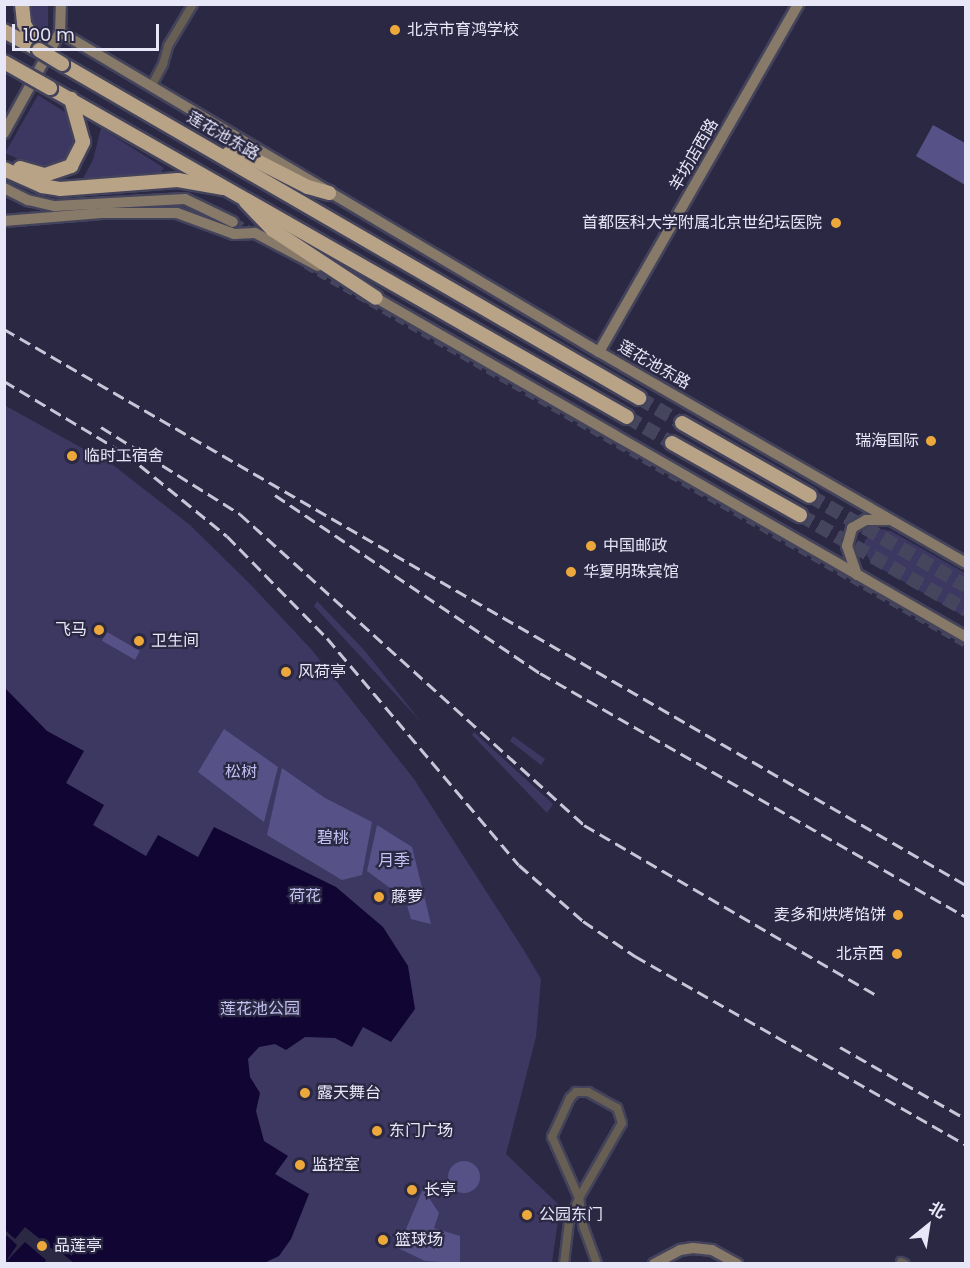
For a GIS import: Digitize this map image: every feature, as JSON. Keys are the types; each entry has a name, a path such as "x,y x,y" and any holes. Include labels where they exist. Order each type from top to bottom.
{"highway":[{"path":"22,4 24,24 39,50"},
{"name":"莲花池东路","path":"4,31 216,151 639,398"},
{"path":"4,62 234,190 627,417"},
{"path":"4,160 45,175 71,166 83,142 71,99"},
{"path":"216,151 253,159 308,187 329,193"},
{"path":"4,169 42,186 60,189 178,180 234,190 273,230 376,298"},
{"path":"682,423 810,496"},
{"path":"672,443 800,515"}],"street":[{"path":"4,133 60,32 61,4"},
{"path":"152,85 164,64 168,46 194,4"},
{"name":"羊坊店西路","path":"599,352 798,4"},
{"name":"莲花池东路","path":"60,32 302,172 329,193 599,352 966,563"},
{"path":"4,188 28,201 55,206 177,213 234,234 255,232 376,298 966,637"},
{"path":"4,221 103,207 185,199 199,202 233,222"},
{"path":"857,575 847,546 852,528 866,520 891,520"},
{"path":"564,1263 569,1222 579,1198 622,1123 617,1108 588,1092 576,1092 570,1098 552,1137 579,1198 584,1228 597,1263"},
{"path":"654,1263 680,1250 693,1248 712,1250 737,1263"}],"green space":[{"path":"26,5 48,5 48,26 44,34 31,20"},
{"path":"38,95 68,114 75,144 62,166 43,170 5,153"},
{"path":"933,125 965,143 965,185 916,156"},
{"path":"101,128 164,168 159,176 86,183 82,180 93,160"},
{"name":"莲花池公园","path":"4,405 113,465 190,525 252,586 311,649 414,779 525,952 541,979 536,1037 506,1154 560,1206 552,1263 5,1263"},
{"path":"880,529 891,531 965,573 965,617 871,563 863,548 865,540"},
{"path":"317,601 365,651 421,722 314,606"},
{"path":"107,632 140,651 135,660 102,641"},
{"name":"松树","path":"224,729 278,767 264,822 198,772"},
{"path":"474,732 553,804 547,813 472,735"},
{"path":"513,736 545,759 541,765 510,741"},
{"name":"碧桃","path":"282,768 325,798 372,822 362,875 342,880 267,835"},
{"name":"月季","path":"377,825 412,847 431,924 411,919 405,899 367,871"},
{"path":"464,1161 475,1166 480,1177 475,1188 464,1193 453,1188 448,1177 453,1166"},
{"path":"423,1189 439,1213 434,1228 460,1236 460,1263 425,1261 398,1248"}],"shaded area":[{"path":"4,687 47,731 84,751 66,783 104,805 93,825 146,856 158,835 198,857 214,827 336,887 383,927 408,966 415,1009 391,1042 363,1027 352,1047 335,1038 305,1037 286,1050 275,1044 259,1047 248,1059 250,1077 260,1093 256,1111 264,1141 288,1156 275,1174 309,1194 291,1239 279,1256 264,1263 5,1263"}],"pier":[{"path":"25,1227 74,1263 44,1263 46,1260 25,1242 5,1263 17,1245 5,1234 5,1230 15,1239"}],"tunnel":[{"path":"233,222 256,235"},
{"path":"306,264 966,643"},
{"path":"639,398 682,423"},
{"path":"627,417 672,443"},
{"path":"810,496 966,586"},
{"path":"800,515 966,610"}],"railway":[{"path":"4,329 966,885"},
{"path":"4,381 126,454 227,536 327,638 519,865 583,921 635,956 966,1145"},
{"path":"101,427 240,514 584,825 879,997"},
{"path":"275,495 540,673 966,917"},
{"path":"840,1047 966,1119"}],"place":[{"name":"北京市育鸿学校","path":"395,30"},
{"name":"首都医科大学附属北京世纪坛医院","path":"836,223"},
{"name":"瑞海国际","path":"931,441"},
{"name":"临时工宿舍","path":"72,456"},
{"name":"中国邮政","path":"591,546"},
{"name":"华夏明珠宾馆","path":"571,572"},
{"name":"飞马","path":"99,630"},
{"name":"卫生间","path":"139,641"},
{"name":"风荷亭","path":"286,672"},
{"name":"藤萝","path":"379,897"},
{"name":"麦多和烘烤馅饼","path":"898,915"},
{"name":"北京西","path":"897,954"},
{"name":"露天舞台","path":"305,1093"},
{"name":"东门广场","path":"377,1131"},
{"name":"监控室","path":"300,1165"},
{"name":"长亭","path":"412,1190"},
{"name":"公园东门","path":"527,1215"},
{"name":"篮球场","path":"383,1240"},
{"name":"品莲亭","path":"42,1246"}],"park label":[{"name":"荷花","path":"305,896"}]}
